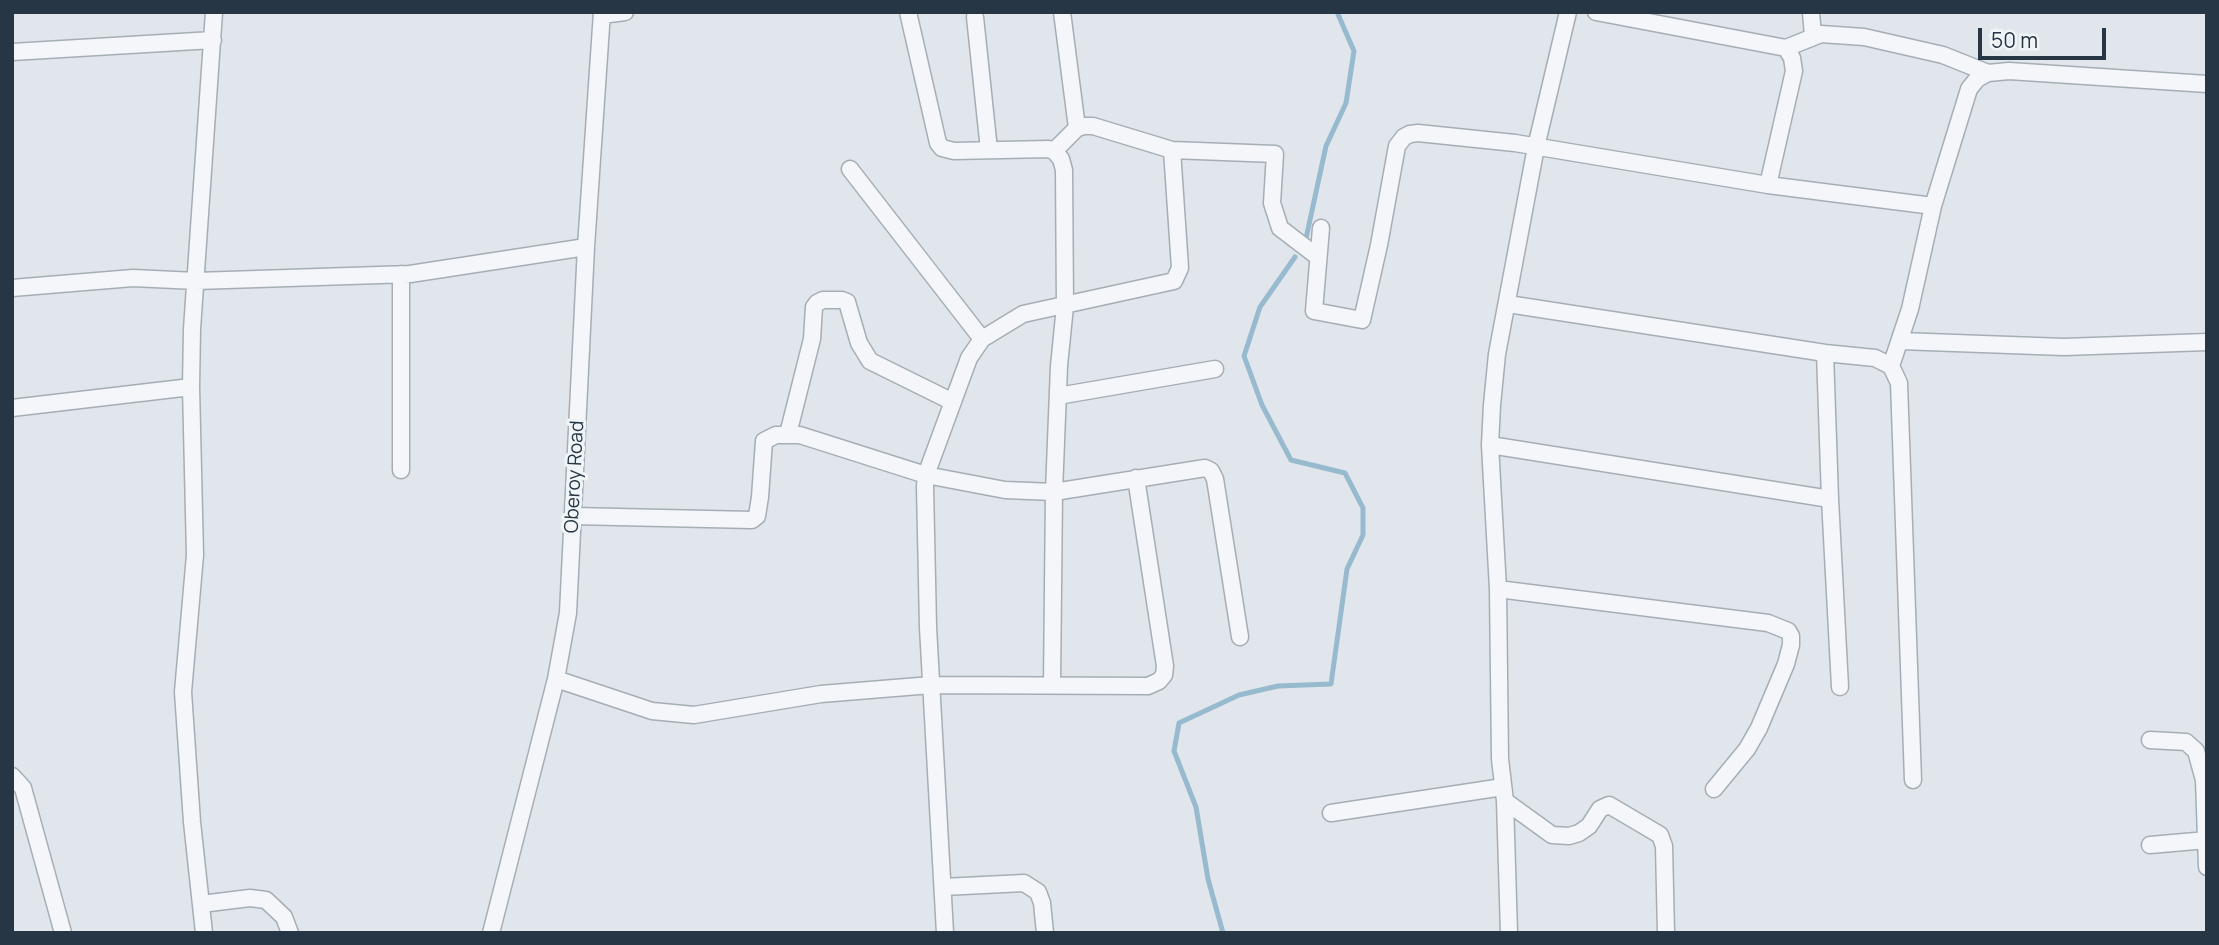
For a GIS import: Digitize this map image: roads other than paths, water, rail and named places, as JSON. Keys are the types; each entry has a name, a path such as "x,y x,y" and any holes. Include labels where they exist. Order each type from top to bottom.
{"street":[{"path":"204,933 192,822 184,702 185,659 195,555 191,387 214,12"},
{"path":"602,14 625,12"},
{"path":"908,12 938,143 942,148 954,151 1049,149 1061,159 1064,170 1065,306 1054,492 1052,685"},
{"path":"1062,12 1077,128"},
{"path":"1509,933 1504,794 1500,759 1498,589 1489,445 1497,354 1536,147 1568,12"},
{"path":"1596,12 1786,48 1821,34 1864,37 1943,55 1988,73"},
{"path":"1811,12 1813,36"},
{"name":"Oberoy Road","path":"491,933 556,679 568,613 586,247 602,14"},
{"path":"975,18 989,150"},
{"path":"12,52 212,40"},
{"path":"1768,186 1794,71 1792,58 1786,48"},
{"path":"1891,366 1910,309 1933,206 1969,89 1978,79 1988,73 2009,71 2207,84"},
{"path":"1054,151 1077,128 1093,126 1172,150 1275,154 1272,203 1280,228 1318,257"},
{"path":"1321,228 1314,311 1362,320 1397,146 1404,137 1418,133 1536,147 1768,186 1933,206"},
{"path":"945,933 931,684 925,525 926,475 969,358 982,338 1023,314 1174,281 1180,268 1172,150"},
{"path":"850,169 982,338"},
{"path":"12,288 133,278 196,281 401,274 586,247"},
{"path":"401,274 401,470"},
{"path":"788,434 812,340 814,307 823,300 848,302 859,343 870,361 953,402"},
{"path":"1508,304 1825,353 1875,358 1891,366 1899,383 1913,780"},
{"path":"1900,341 2064,347 2207,342"},
{"path":"1825,353 1840,687"},
{"path":"1058,396 1215,369"},
{"path":"12,408 191,387"},
{"path":"573,516 741,522 752,520 757,516 760,497 764,442 776,435 788,434 800,435 926,475 1005,490 1054,492 1205,468 1211,471 1215,479 1240,637"},
{"path":"1489,445 1830,499"},
{"path":"556,679 674,715 694,715 821,694 931,684 1148,686 1159,681 1166,666 1136,478"},
{"path":"1498,589 1769,623 1788,631 1791,645 1786,664 1759,728 1747,749 1714,789"},
{"path":"2150,740 2186,742 2196,751 2204,780 2207,867"},
{"path":"12,776 23,788 63,933"},
{"path":"1331,813 1504,794 1552,835 1569,836 1579,833 1588,826 1600,809 1609,805 1656,831 1664,846 1666,933"},
{"path":"2150,845 2206,840"},
{"path":"943,887 1024,883 1038,892 1045,933"},
{"path":"201,904 250,898 266,900 284,917 290,933"}],"waterway":[{"path":"1305,243 1326,146 1346,103 1354,51 1337,12"},
{"path":"1223,933 1208,879 1196,807 1174,751 1179,723 1239,695 1278,686 1331,684 1347,569 1363,535 1363,508 1345,473 1291,460 1262,405 1244,356 1260,307 1295,257"}]}
